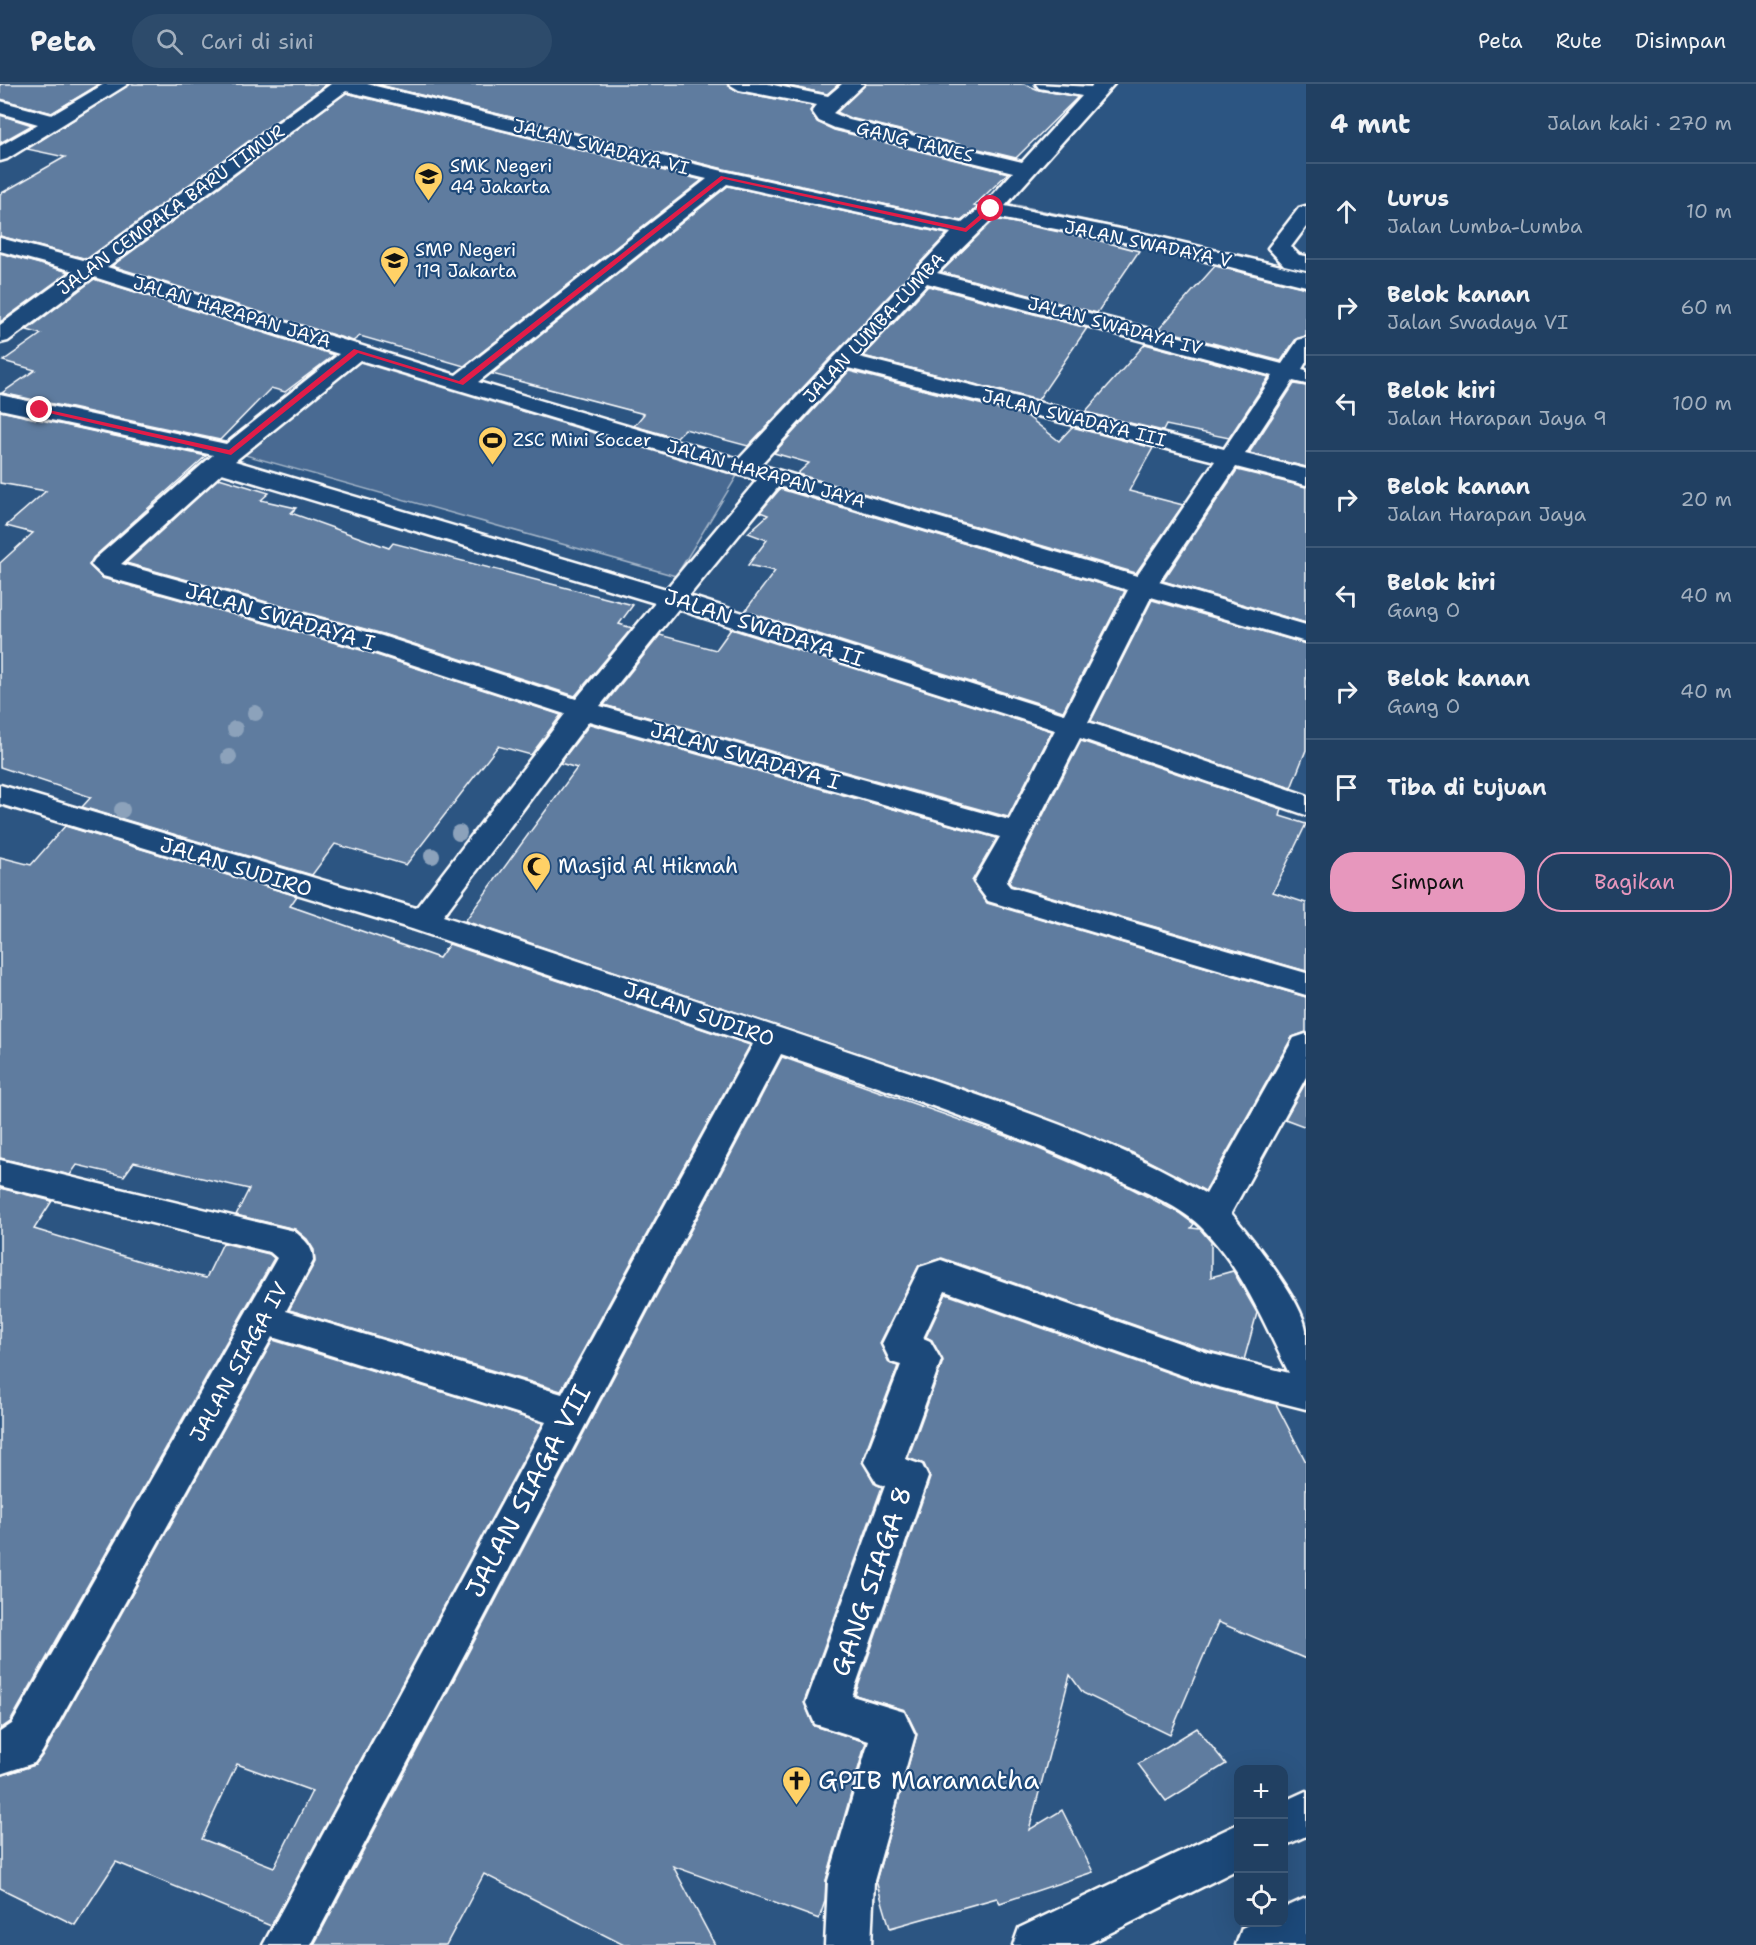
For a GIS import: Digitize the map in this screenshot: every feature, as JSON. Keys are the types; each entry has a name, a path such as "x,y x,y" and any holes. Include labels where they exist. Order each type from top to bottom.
{"street":[{"path":"0,155 118,84"},
{"name":"JALAN SWADAYA VI","path":"342,84 723,177 966,231"},
{"name":"JALAN CEMPAKA BARU TIMUR","path":"0,336 342,84"},
{"path":"739,84 835,102 854,84"},
{"path":"1046,84 1100,88"},
{"name":"JALAN LUMBA-LUMBA","path":"744,468 843,360 966,231 993,206 1100,88"},
{"name":"GANG TAWES","path":"835,102 822,111 826,117 842,124 1027,169"},
{"path":"0,107 53,122"},
{"path":"460,384 723,177"},
{"name":"JALAN SWADAYA V","path":"993,206 1306,279"},
{"path":"1306,212 1279,248 1284,255 1306,263"},
{"name":"JALAN HARAPAN JAYA","path":"0,244 90,269 460,384 1306,634"},
{"name":"JALAN SWADAYA IV","path":"924,276 1296,375"},
{"path":"1306,345 1296,375 1232,457 1143,586 1073,726 990,882 999,894 1306,984"},
{"path":"224,458 357,351"},
{"name":"JALAN SWADAYA III","path":"843,360 1306,477"},
{"name":"JALAN SWADAYA II","path":"0,402 224,458 1073,726 1306,805"},
{"name":"JALAN SWADAYA I","path":"224,458 106,560 104,565 112,570 372,642 582,710 1017,832"},
{"path":"423,921 582,710 773,477"},
{"name":"JALAN SUDIRO","path":"0,794 423,921 773,1038 964,1104 1075,1146 1161,1184 1212,1215 1248,1259 1277,1306 1306,1369"},
{"name":"JALAN SIAGA VII","path":"286,1945 773,1038"},
{"path":"1212,1215 1306,1046"},
{"name":"JALAN SIAGA IV","path":"0,1173 281,1241 295,1252 295,1261 263,1319 14,1745"},
{"name":"GANG SIAGA 8","path":"848,1945 851,1881 893,1734 889,1726 830,1710 828,1703 908,1477 891,1470 884,1462 922,1360 917,1352 904,1351 902,1344 933,1277 941,1275 1207,1368 1306,1393"},
{"path":"263,1319 570,1413"},
{"path":"1288,1822 1306,1813"},
{"path":"1036,1945 1234,1848"},
{"path":"1259,1945 1306,1921"}],"shaded area":[{"name":"ZSC Mini Soccer","path":"356,361 737,476 676,576 245,455"}],"building":[{"path":"0,84 100,84 52,113 0,99"},
{"path":"130,84 327,84 87,259 0,236 0,194 65,157 27,149"},
{"path":"376,84 727,84 739,92 813,106 810,111 817,122 834,130 1008,173 974,206 978,207 961,221 724,169"},
{"path":"779,84 839,84 827,94"},
{"path":"866,84 1024,84 1039,90 1078,97 1016,158 850,118 837,112"},
{"path":"346,93 702,180 464,366 360,336 353,341 112,266"},
{"path":"0,115 32,125 0,143"},
{"path":"728,186 947,234 748,446 685,429 676,438 634,426 644,414 492,374"},
{"path":"995,219 1089,238 1139,251 1097,313 941,272"},
{"path":"0,253 69,272 0,322"},
{"path":"1215,266 1306,288 1306,336 1296,339 1281,361 1159,329"},
{"path":"94,279 334,355 285,392 271,388 220,440 2,393 35,370 3,361 41,334 27,330"},
{"path":"928,286 1087,328 1038,400 863,356"},
{"path":"1145,344 1269,377 1229,438 1166,425 1163,431 1085,412"},
{"path":"849,371 1027,416 1059,441 1072,427 1153,448 1129,491 1183,505 1136,573 797,474 809,463 774,453"},
{"path":"1294,384 1306,386 1306,467 1249,453"},
{"path":"0,411 206,456 93,558 89,565 102,578 361,650 561,715 531,755 498,746 406,865 335,844 312,875 82,807 91,797 0,767 0,563 33,533 6,526 46,491 0,483"},
{"path":"1237,470 1306,487 1306,623 1163,581"},
{"path":"219,478 269,493 261,500 296,508 291,513 389,548 393,543 633,605 619,624 632,628 575,696 383,634 126,563"},
{"path":"780,489 1125,591 1063,711 745,611 775,571 748,565 767,540 748,533 768,515 760,512"},
{"path":"1152,600 1306,644 1306,750 1291,788 1091,721"},
{"path":"731,629 1052,731 1008,817 604,705 660,635 716,650"},
{"path":"590,724 997,838 972,881 987,903 1306,997 1306,1032 1292,1037 1205,1191 1133,1153 1015,1106 465,921 577,768 560,763"},
{"path":"1081,741 1282,809 1280,816 1306,824 1273,892 1306,903 1306,971 1011,885 1009,882"},
{"path":"65,826 297,896 290,906 439,958 449,944 750,1045 561,1391 289,1310 315,1262 314,1250 307,1239 295,1229 236,1215 249,1189 134,1162 124,1176 77,1165 70,1175 0,1158 0,857 31,865"},
{"path":"782,1057 1025,1143 1127,1186 1179,1213 1194,1224 1191,1228 1200,1229 1211,1242 1211,1277 1233,1271 1257,1313 1244,1360 1209,1351 942,1258 919,1265 880,1343 889,1363 898,1366 862,1461 875,1484 882,1487 804,1702 814,1726 866,1742 826,1880 825,1901 819,1919 673,1866 715,1945 624,1945 484,1874 446,1945 314,1945"},
{"path":"1306,1082 1306,1127 1285,1119"},
{"path":"0,1188 52,1201 34,1229 143,1262 206,1278 223,1243 269,1254 274,1258 10,1722 0,1729"},
{"path":"946,1294 1206,1386 1276,1404 1306,1462 1306,1659 1218,1622 1170,1735 1083,1693 1070,1675 1029,1830 1062,1810 1093,1872 1000,1903 997,1898 890,1928 876,1881 917,1734 905,1710 855,1695 930,1478 924,1464 908,1458 943,1361 932,1340 926,1337"},
{"path":"273,1340 543,1423 271,1926 116,1862 75,1925 0,1888 0,1776 35,1765 44,1753","holes":["237,1764 312,1791 274,1867 202,1839"]},
{"path":"1197,1728 1226,1764 1166,1801 1138,1764"}],"waterway":[{"path":"963,196 1113,228"}],"place":[{"name":"SMK Negeri 44 Jakarta","path":"429,202"},
{"name":"SMP Negeri 119 Jakarta","path":"394,286"},
{"name":"ZSC Mini Soccer","path":"492,466"},
{"name":"Masjid Al Hikmah","path":"537,892"},
{"name":"GPIB Maramatha","path":"797,1806"}],"route":[{"path":"40,410 231,452 357,351 460,384 723,177 966,231 991,209"}]}
